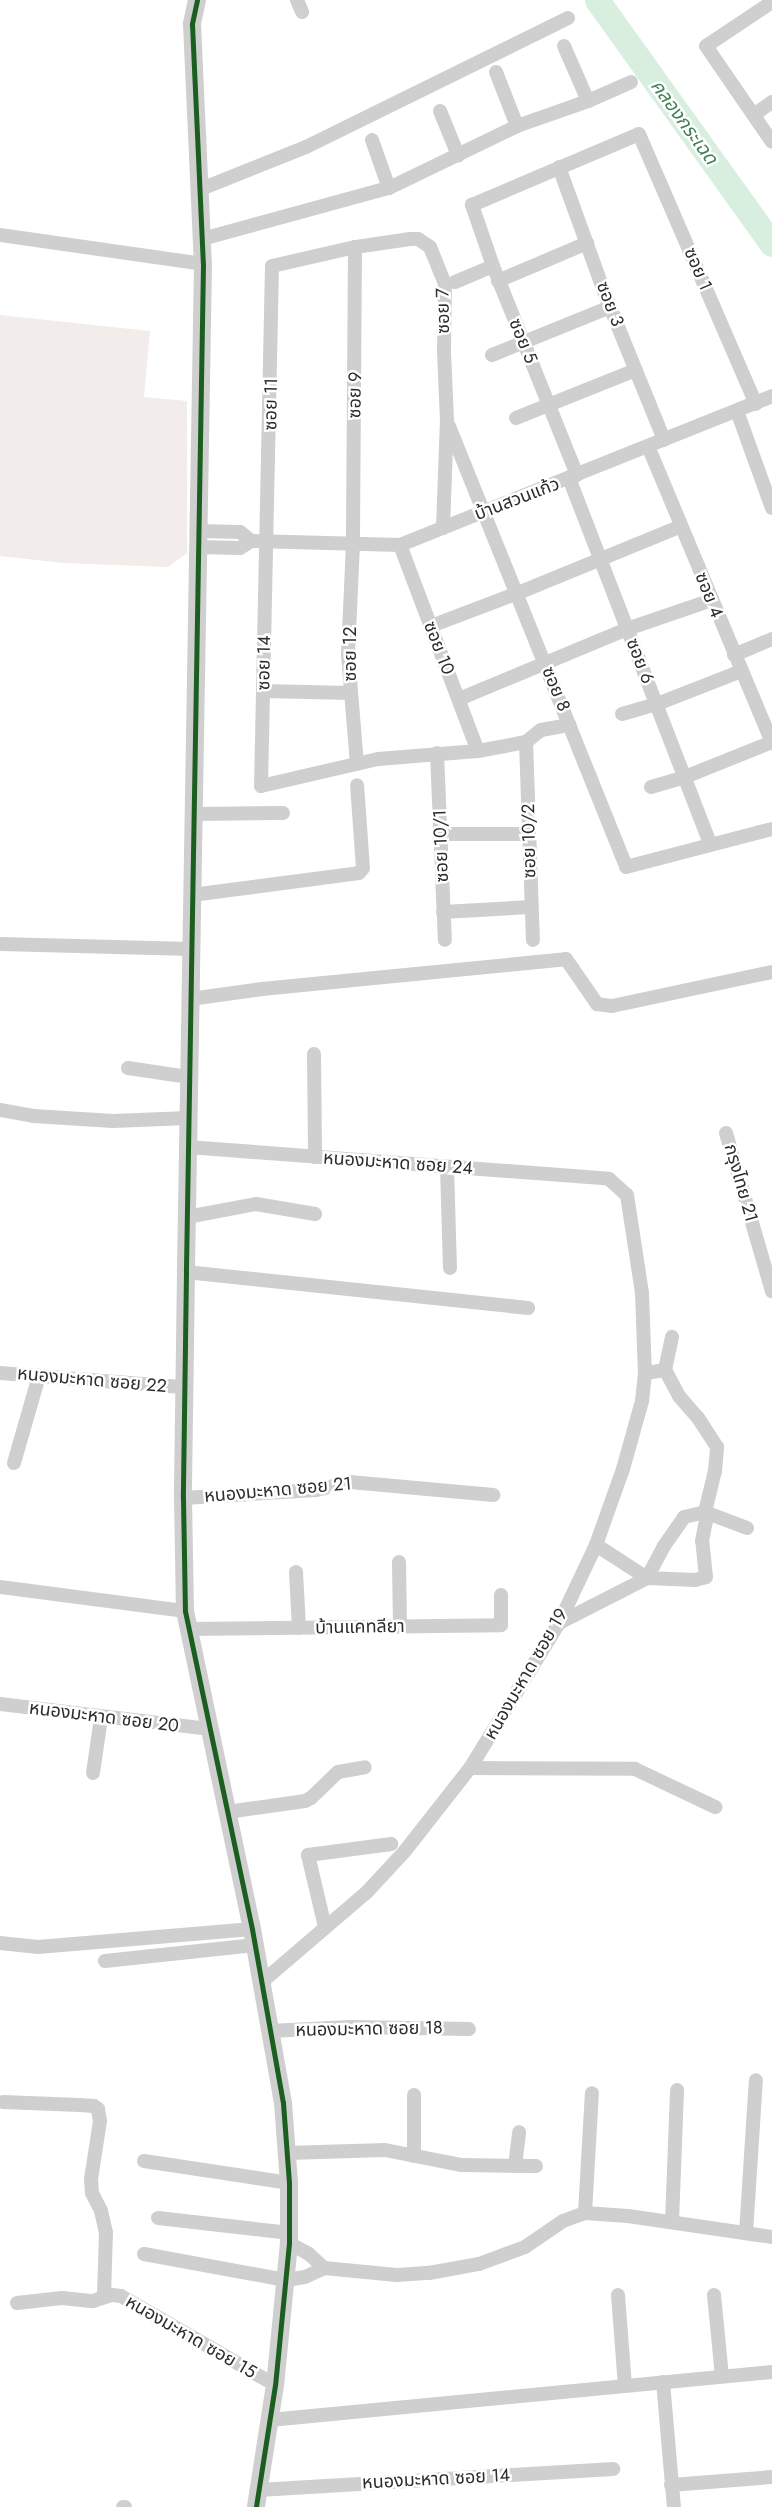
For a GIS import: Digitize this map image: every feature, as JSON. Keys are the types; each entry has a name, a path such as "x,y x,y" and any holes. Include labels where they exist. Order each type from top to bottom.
{"street":[{"path":"197,0 192,24 203,264 186,1217 183,1498 185,1612 253,1937 284,2103 290,2238 275,2385 256,2507"},
{"path":"772,2 706,46 772,142"},
{"path":"201,190 322,140 568,18"},
{"path":"564,46 588,101"},
{"path":"496,72 518,126"},
{"path":"202,239 389,188 518,126 588,101 631,82"},
{"path":"754,115 772,102"},
{"path":"440,111 458,155"},
{"name":"ซอย 1","path":"560,167 640,134 756,404"},
{"path":"372,140 389,188"},
{"name":"ซอย 5","path":"560,167 472,205 498,281 549,405 573,477"},
{"name":"ซอย 3","path":"560,167 610,306 664,440"},
{"path":"0,235 203,264"},
{"name":"ซอย 7","path":"272,266 355,247 410,238 430,247 445,284 444,352 447,421 443,528"},
{"path":"498,281 587,243"},
{"name":"ซอย 9","path":"353,544 355,247"},
{"name":"ซอย 11","path":"267,541 272,266"},
{"path":"454,282 493,266"},
{"path":"492,355 610,306"},
{"path":"516,418 636,370"},
{"name":"บ้านสวนแก้ว","path":"198,539 240,532 251,540 400,545 772,396"},
{"path":"737,411 772,508"},
{"name":"ซอย 7","path":"447,421 485,512"},
{"name":"ซอย 4","path":"648,446 772,742"},
{"name":"ซอย 6","path":"573,477 601,560 710,843"},
{"name":"ซอย 8","path":"485,512 626,867 710,843"},
{"path":"431,626 518,594 681,526"},
{"name":"ซอย 14","path":"267,541 261,786 356,764"},
{"name":"ซอย 12","path":"353,544 348,655 356,764"},
{"name":"ซอย 10","path":"400,545 478,751"},
{"path":"458,699 628,629 712,600"},
{"path":"734,655 772,639"},
{"path":"622,714 657,704 741,671"},
{"path":"263,691 350,693"},
{"path":"356,764 388,757 478,751 526,742 542,730 570,725"},
{"name":"ซอย 10/2","path":"526,742 533,940"},
{"path":"650,787 685,777 772,742"},
{"name":"ซอย 10/1","path":"437,753 445,940"},
{"path":"192,895 360,873 363,868 357,785"},
{"path":"194,814 283,813"},
{"path":"710,843 772,829"},
{"path":"440,834 529,834"},
{"path":"444,912 531,907"},
{"path":"0,944 191,949"},
{"path":"190,999 281,987 566,959 597,1004 612,1006 772,972"},
{"path":"314,1054 315,1157"},
{"path":"128,1068 189,1077"},
{"path":"0,1110 34,1116 113,1121 188,1118"},
{"name":"กรุงไทย 21","path":"726,1132 772,1291"},
{"name":"หนองมะหาด ซอย 24","path":"188,1147 609,1179"},
{"path":"447,1167 450,1268"},
{"name":"หนองมะหาด ซอย 19","path":"262,1982 367,1892 405,1851 470,1768 559,1623 596,1545 623,1469 642,1401 645,1373 642,1293 628,1196 609,1179"},
{"path":"186,1217 256,1204 314,1214"},
{"path":"186,1272 528,1308"},
{"path":"596,1545 647,1578 680,1581 706,1577 702,1541 706,1521 705,1512 715,1471 717,1447 698,1418 679,1396 665,1370 672,1337"},
{"path":"645,1373 665,1370"},
{"name":"หนองมะหาด ซอย 22","path":"0,1373 184,1388"},
{"path":"14,1463 38,1376"},
{"name":"หนองมะหาด ซอย 21","path":"183,1498 316,1490 350,1482 493,1495"},
{"path":"559,1623 647,1578 664,1546 684,1517 705,1512 747,1528"},
{"path":"400,1562 400,1626"},
{"path":"296,1572 299,1628"},
{"path":"0,1587 185,1612"},
{"name":"บ้านแคทลียา","path":"188,1629 501,1625 501,1595"},
{"name":"หนองมะหาด ซอย 20","path":"0,1704 101,1718 209,1729"},
{"path":"93,1773 101,1718"},
{"path":"227,1812 305,1801 318,1792 338,1772 365,1767"},
{"path":"470,1768 635,1769 715,1807"},
{"path":"325,1927 308,1855 391,1844"},
{"path":"0,1944 38,1946 253,1937"},
{"path":"105,1960 253,1937"},
{"name":"หนองมะหาด ซอย 18","path":"270,2031 350,2027 469,2029"},
{"path":"746,2233 756,2080"},
{"path":"672,2222 677,2090"},
{"path":"585,2213 592,2093"},
{"path":"414,2095 414,2156"},
{"path":"3,2102 94,2106 98,2109 100,2121 91,2179 92,2193 101,2211 106,2232 104,2297"},
{"path":"515,2166 519,2132"},
{"path":"287,2153 385,2150 461,2165 536,2166"},
{"path":"144,2161 289,2183"},
{"path":"144,2254 286,2280 305,2277 324,2268 398,2275 429,2273 479,2264 525,2247 563,2221 585,2213 672,2222 772,2237"},
{"path":"158,2218 290,2238 324,2268"},
{"name":"หนองมะหาด ซอย 15","path":"17,2303 62,2298 86,2301 115,2295 133,2301 275,2385"},
{"path":"618,2295 625,2385"},
{"path":"714,2295 722,2376"},
{"path":"270,2420 772,2372"},
{"path":"662,2382 674,2507"},
{"name":"หนองมะหาด ซอย 14","path":"259,2490 613,2469"},
{"path":"671,2485 772,2476"}],"shaded area":[{"path":"0,315 150,331 144,397 187,401 187,553 168,567 63,563 0,556"}],"waterway":[{"name":"คลองกระเฉด","path":"597,0 772,244"}],"cycle path":[{"path":"197,0 192,24 203,264 186,1272 183,1498 185,1611 252,1929 283,2103 289,2183 289,2243 275,2385 256,2507"}]}
